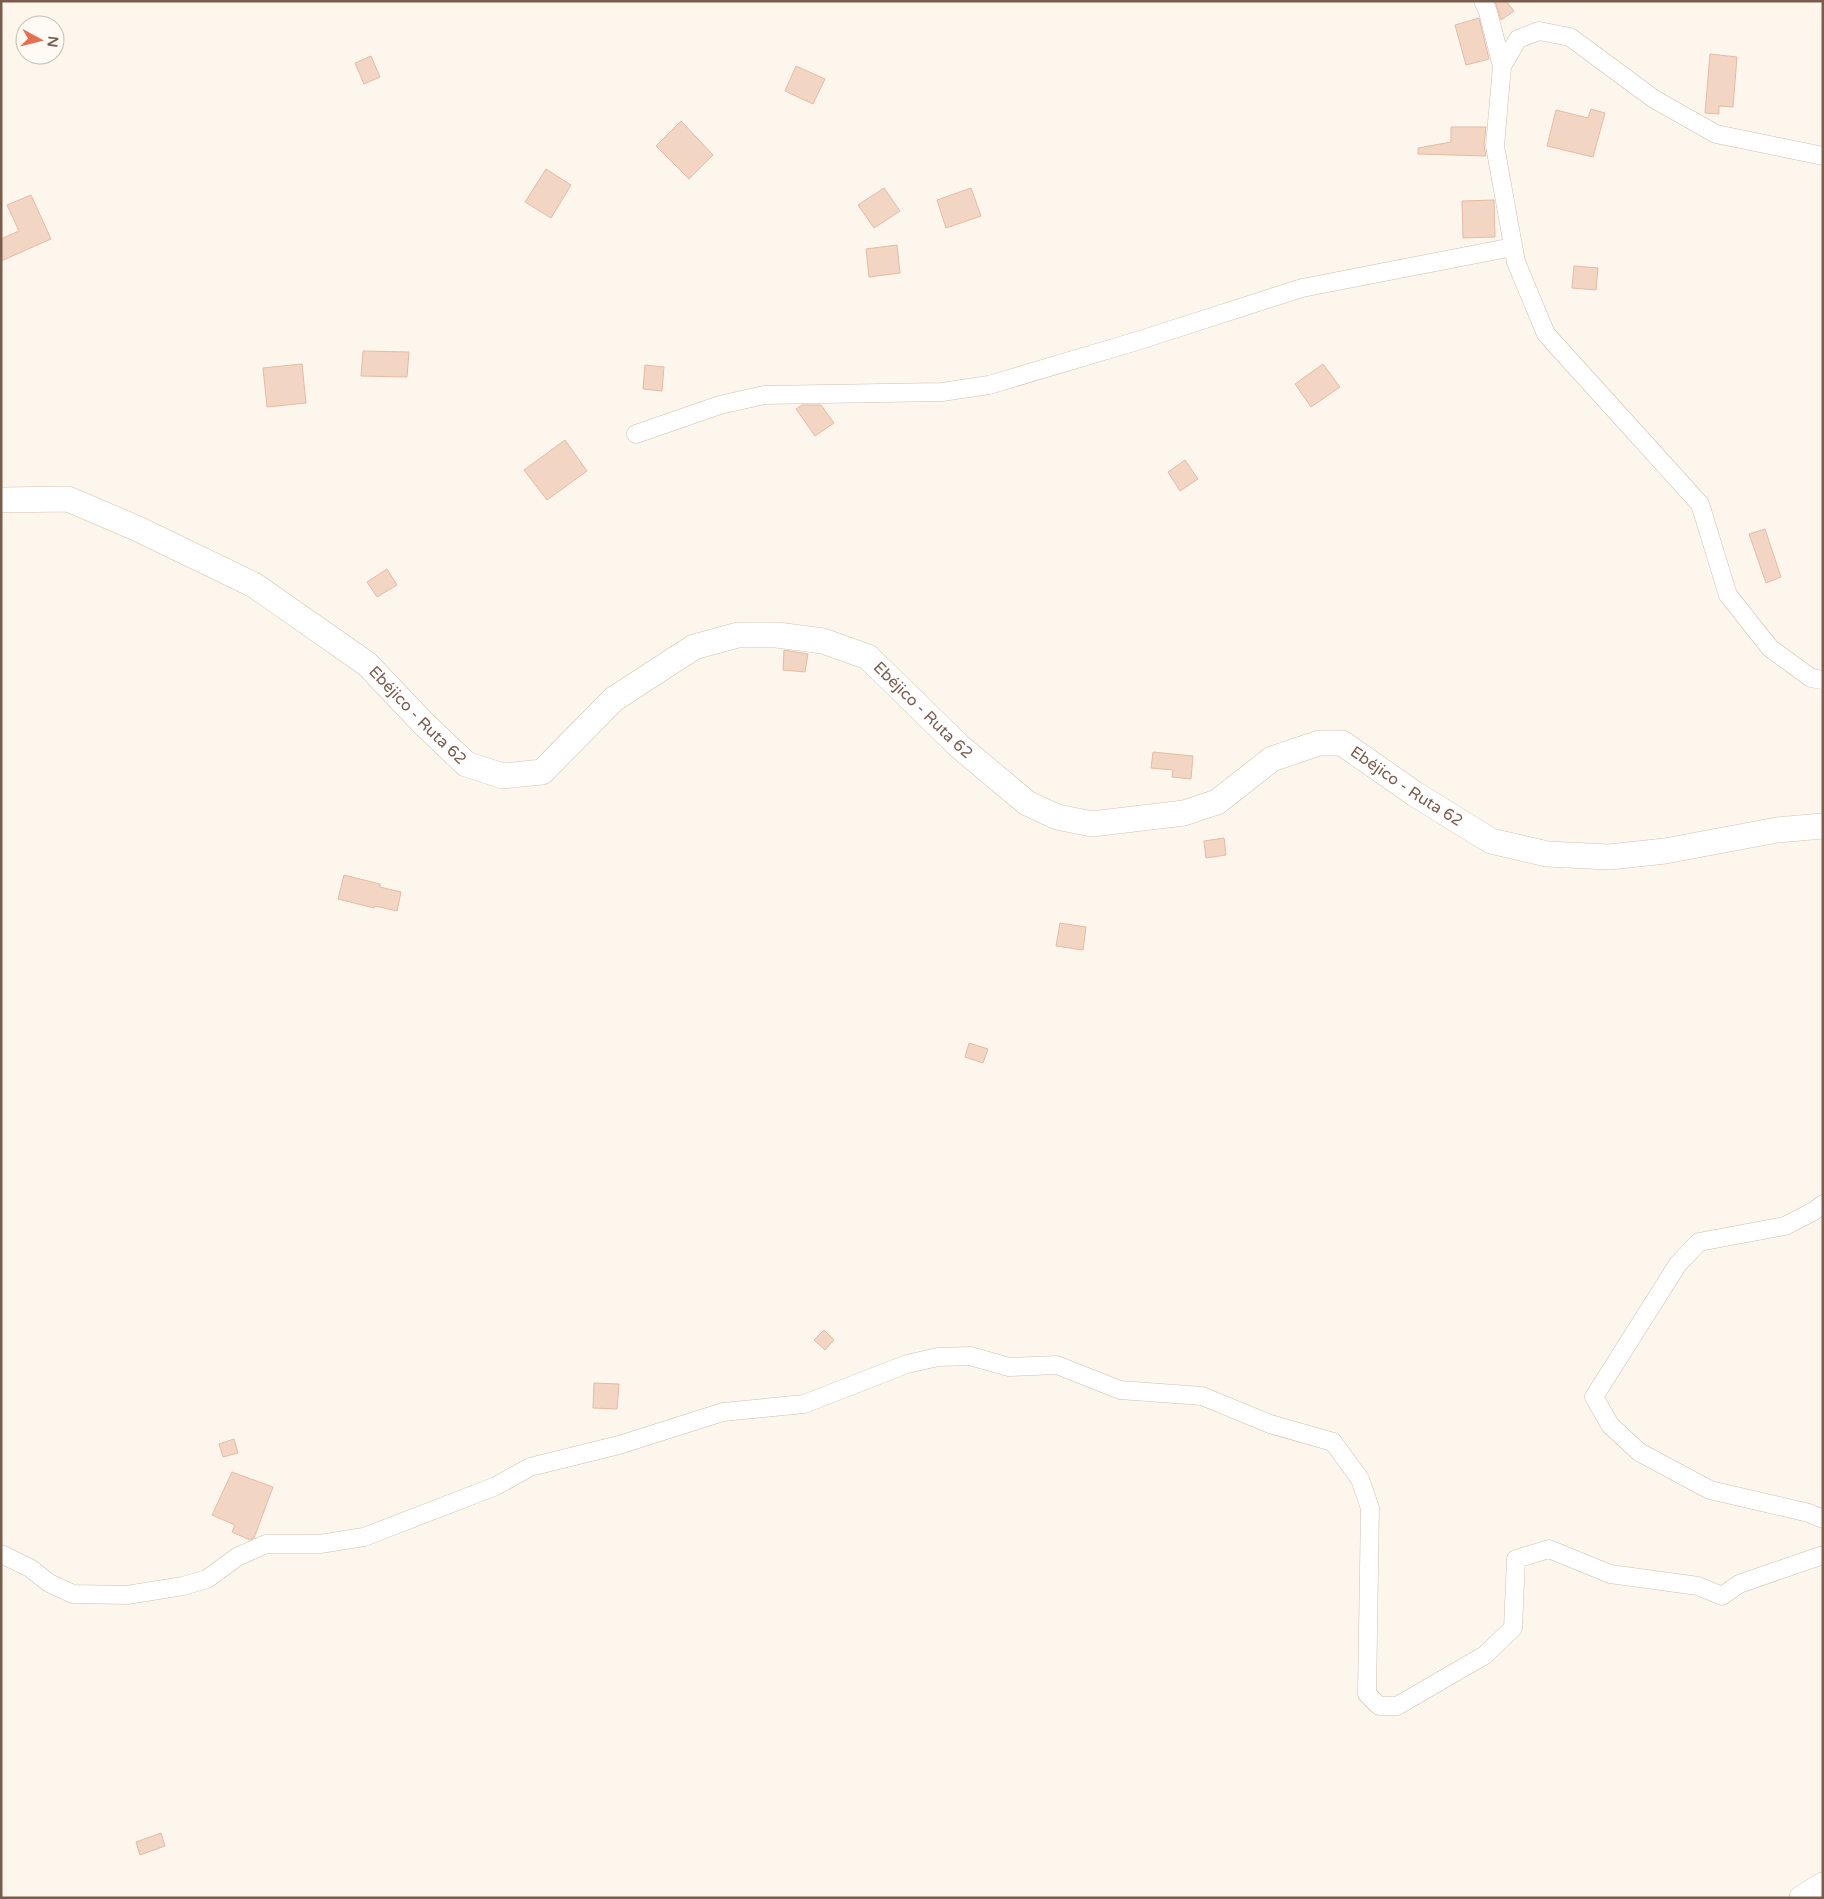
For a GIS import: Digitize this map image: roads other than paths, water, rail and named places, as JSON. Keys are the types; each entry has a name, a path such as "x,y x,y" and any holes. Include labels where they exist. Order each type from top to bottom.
{"street":[{"path":"1483,1 1488,12 1502,66 1495,146 1516,262 1546,334 1700,504 1728,595 1770,648 1811,678 1823,680"},
{"path":"1502,66 1518,39 1539,31 1570,37 1654,100 1716,134 1823,156"},
{"path":"636,434 720,405 764,395 942,392 989,385 1137,341 1302,288 1513,246"},
{"name":"Ebéjico - Ruta 62","path":"1,500 68,499 136,528 254,585 367,664 424,724 466,764 503,776 542,772 614,699 694,648 738,635 777,635 823,641 868,657 959,746 1026,803 1057,817 1092,824 1184,813 1217,802 1272,759 1319,743 1342,743 1414,794 1491,842 1547,854 1609,857 1665,851 1777,830 1823,826"},
{"path":"1823,1204 1785,1226 1699,1242 1678,1264 1594,1397 1610,1425 1639,1452 1710,1490 1810,1514 1823,1519"},
{"path":"1,1554 30,1568 49,1583 73,1594 127,1595 183,1586 207,1579 236,1557 266,1544 320,1544 364,1537 496,1486 530,1467 619,1445 723,1412 804,1404 907,1364 938,1357 970,1356 1009,1367 1057,1365 1120,1390 1202,1396 1270,1424 1333,1442 1360,1479 1370,1508 1367,1694 1379,1706 1397,1706 1485,1654 1513,1628 1516,1559 1549,1549 1610,1574 1698,1586 1722,1596 1739,1584 1823,1555"},
{"path":"1802,1898 1823,1884"}]}
